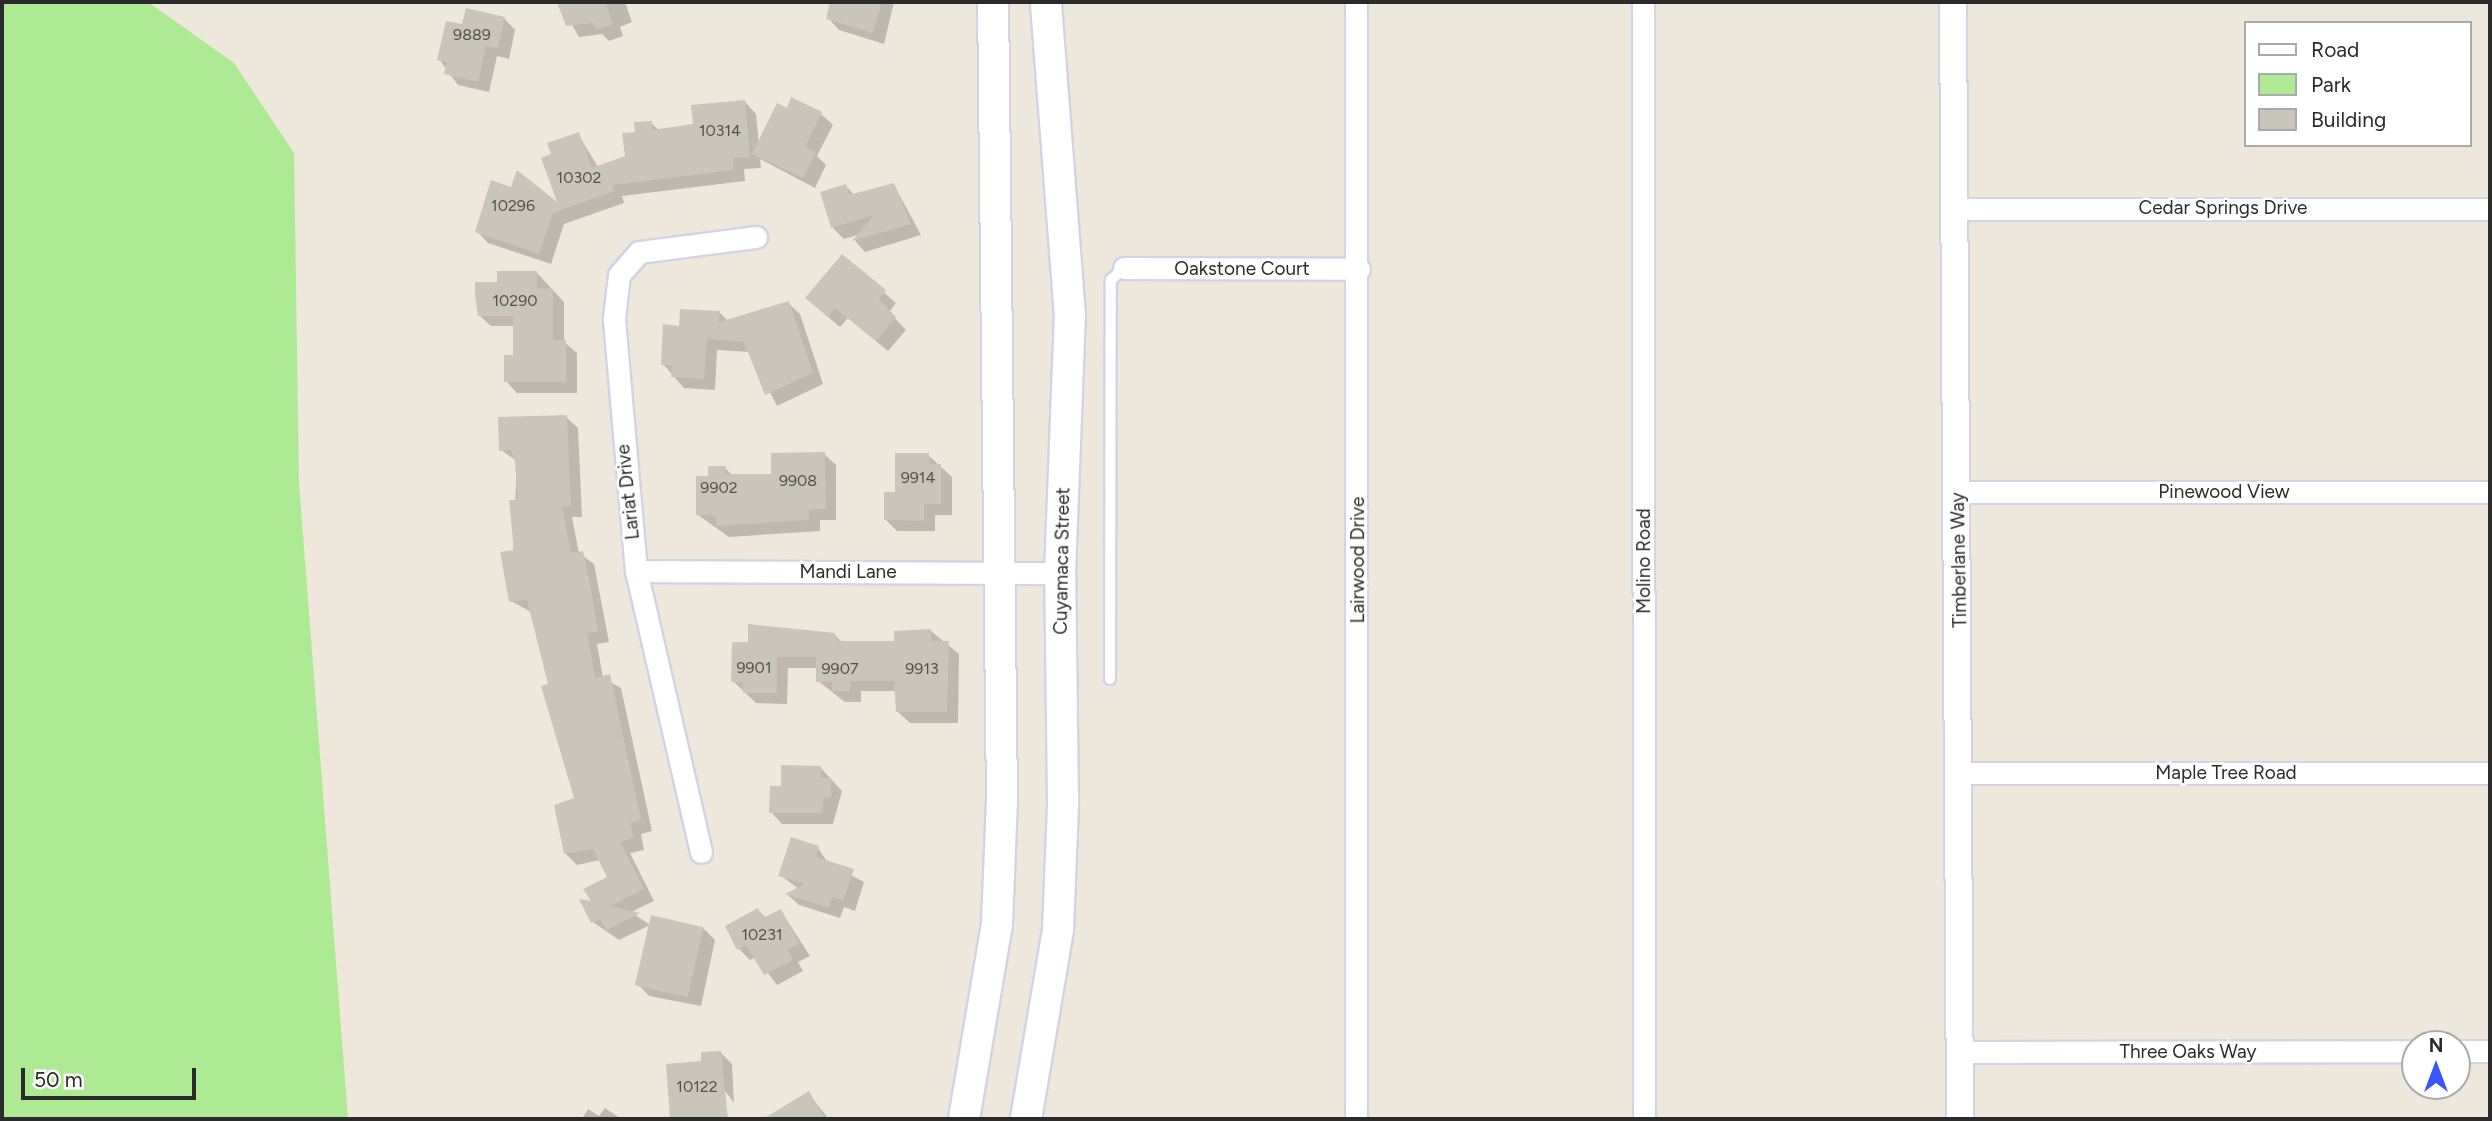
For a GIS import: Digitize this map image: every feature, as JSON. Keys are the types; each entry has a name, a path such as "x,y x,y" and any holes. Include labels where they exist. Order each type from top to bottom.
{"main road":[{"path":"964,1119 997,924 998,574 993,2"},
{"name":"Cuyamaca Street","path":"1026,1119 1058,930 1060,573 1070,316 1046,2"}],"street":[{"name":"Lairwood Drive","path":"1356,2 1359,270 1356,1119"},
{"name":"Molino Road","path":"1643,2 1644,1119"},
{"name":"Timberlane Way","path":"1953,2 1962,773 1960,1119"},
{"name":"Cedar Springs Drive","path":"1956,209 2490,209"},
{"name":"Lariat Drive","path":"701,852 636,571 614,318 619,275 639,252 756,237"},
{"name":"Oakstone Court","path":"1124,268 1359,270"},
{"name":"Pinewood View","path":"1958,492 2490,492"},
{"name":"Mandi Lane","path":"636,571 1060,573"},
{"name":"Maple Tree Road","path":"1962,773 2490,773"},
{"name":"Three Oaks Way","path":"1960,1052 2401,1051"},
{"path":"2471,1051 2490,1051"}],"lane":[{"path":"1110,679 1111,280 1124,268"}],"green space":[{"path":"2,2 148,2 234,63 294,153 299,483 348,1119 2,1119"}],"building":[{"path":"557,2 605,2 613,24 596,30 593,23 566,26"},
{"path":"830,2 882,2 873,33 826,19"},
{"path":"466,8 505,17 498,48 486,46 478,82 444,74 447,62 437,60 446,21 462,24"},
{"path":"791,97 822,112 805,147 816,152 803,178 752,154 777,103 787,108"},
{"path":"745,100 750,157 733,158 734,170 612,185 614,191 553,213 539,254 475,232 491,180 511,187 517,170 557,202 541,158 551,154 547,143 579,132 592,168 625,156 622,133 635,132 634,122 652,121 652,130 693,124 691,105"},
{"path":"894,183 911,224 852,241 874,215 831,228 820,192 846,184 849,195"},
{"path":"842,254 886,290 879,299 896,317 876,341 835,308 828,317 805,298"},
{"path":"497,271 537,271 537,288 553,289 553,340 566,340 566,382 504,382 504,355 513,355 513,316 478,316 475,295 475,282 497,282"},
{"path":"789,301 813,373 765,395 744,342 707,339 704,379 671,377 672,365 661,365 663,324 679,326 680,309 720,311 719,322"},
{"path":"567,415 571,506 562,507 571,553 583,551 592,594 598,631 587,633 595,678 610,674 641,820 630,823 634,838 620,842 644,889 610,906 640,913 606,930 601,919 591,923 579,899 591,901 583,889 607,877 593,849 564,854 554,805 574,798 541,686 548,684 527,600 509,602 500,552 514,550 509,500 518,500 515,462 511,450 499,451 498,417"},
{"path":"825,452 826,509 809,509 809,520 716,526 716,515 696,515 696,476 708,476 708,466 726,466 726,474 771,474 771,453"},
{"path":"895,453 929,453 929,464 941,464 941,504 924,504 924,521 884,520 884,492 895,492"},
{"path":"748,624 835,633 837,641 894,641 894,631 931,629 931,641 949,641 947,712 896,712 894,681 850,681 850,691 832,691 832,682 816,682 816,657 777,657 777,693 743,693 743,682 731,682 732,642 748,642"},
{"path":"781,765 821,766 821,778 831,778 831,797 824,797 822,813 769,813 770,786 781,786"},
{"path":"791,837 819,846 816,857 854,869 843,900 832,897 829,908 785,894 805,884 778,876"},
{"path":"758,908 763,918 781,909 799,944 788,950 793,960 764,975 746,945 737,950 725,926"},
{"path":"651,915 704,927 687,997 635,985"},
{"path":"721,1051 728,1119 670,1119 666,1064 701,1061 701,1052"},
{"path":"809,1091 825,1119 763,1119"}]}
